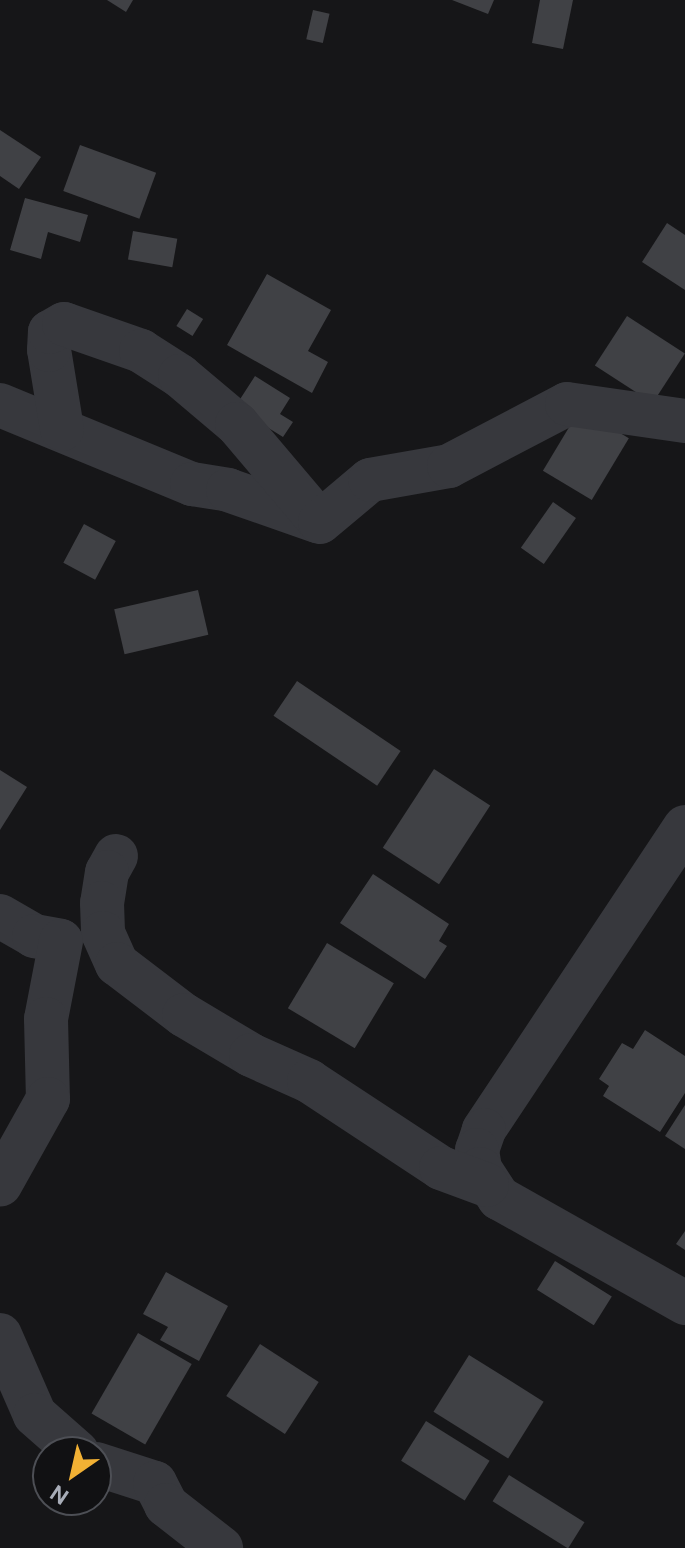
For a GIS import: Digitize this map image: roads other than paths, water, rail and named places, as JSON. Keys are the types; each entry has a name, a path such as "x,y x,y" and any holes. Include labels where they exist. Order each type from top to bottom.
{"street":[{"path":"62,429 49,350 50,332 64,324 141,351 180,376 237,424 320,522"},
{"path":"320,522 370,480 449,466 567,404 685,421"},
{"path":"0,405 192,484 228,490 320,522"},
{"path":"685,827 484,1130 477,1150 487,1185 499,1198 685,1303"},
{"path":"116,856 107,872 102,903 103,933 117,964"},
{"path":"0,916 34,936 61,941 117,964 184,1015 251,1055 309,1081 441,1168 487,1185"},
{"path":"0,1185 48,1099 46,1019 61,941"},
{"path":"0,1335 18,1414 52,1436"},
{"path":"112,1469 155,1483 166,1505 221,1548"}]}
